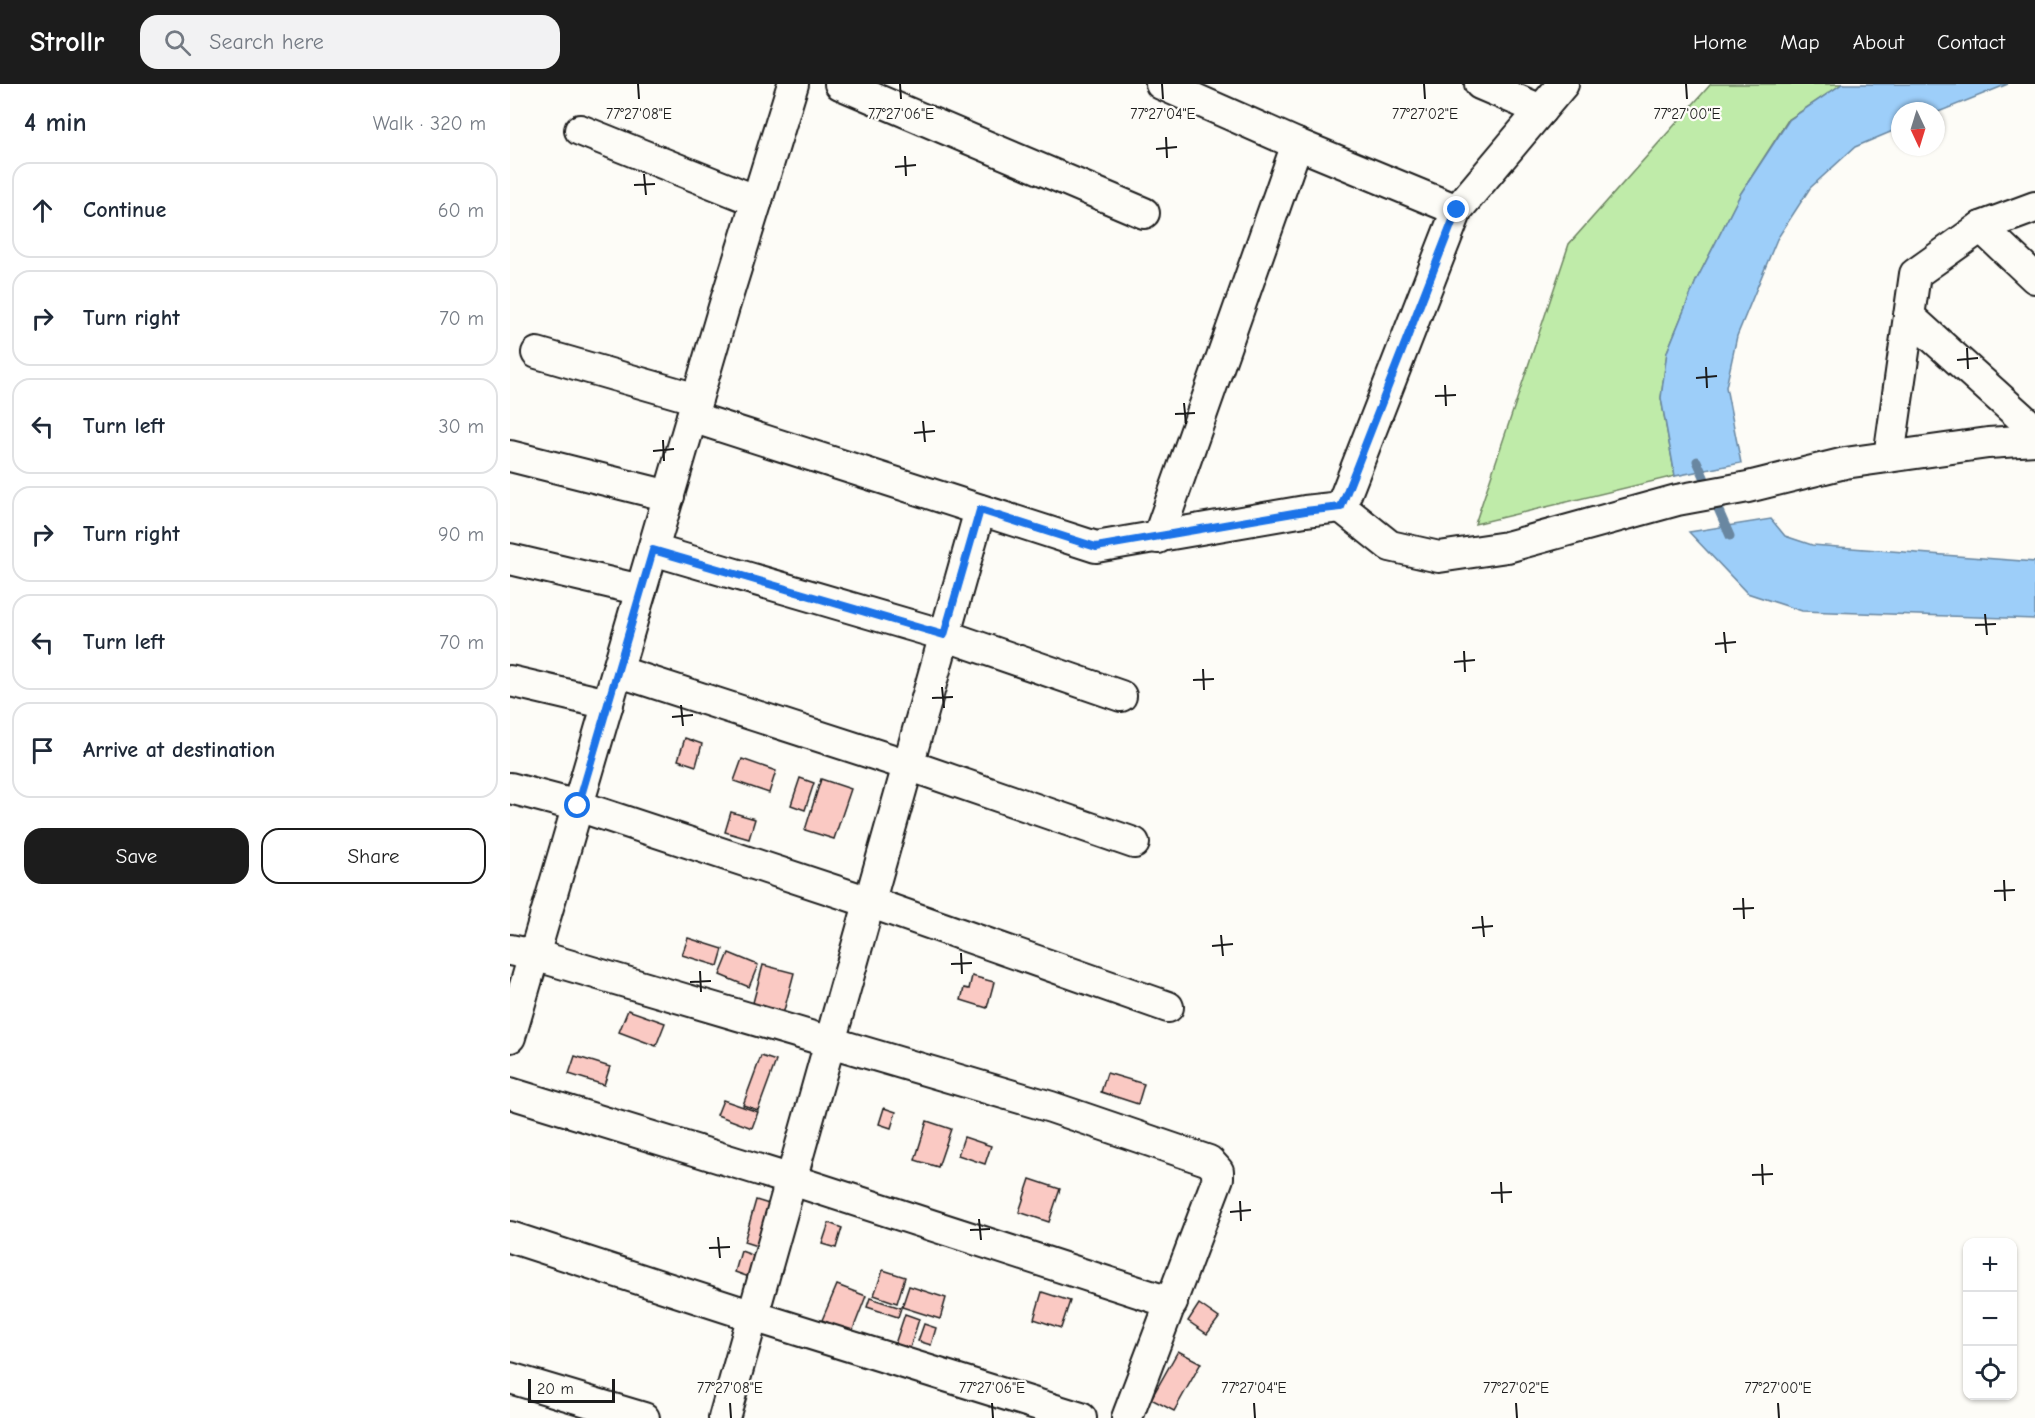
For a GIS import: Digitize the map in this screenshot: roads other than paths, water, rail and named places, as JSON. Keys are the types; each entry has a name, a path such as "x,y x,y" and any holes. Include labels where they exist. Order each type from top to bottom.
{"street":[{"path":"510,1037 522,952 578,806 793,84"},
{"path":"840,84 1144,213"},
{"path":"1161,84 1297,144 1457,210"},
{"path":"1480,84 1541,110"},
{"path":"1341,507 1457,210 1563,84"},
{"path":"580,130 757,201"},
{"path":"1158,538 1297,144"},
{"path":"1889,457 1915,274 1981,226 2035,207"},
{"path":"1981,226 2035,278"},
{"path":"1909,316 2035,430"},
{"path":"537,353 980,510 1096,547 1305,511 1341,507 1390,546 1439,557 1507,547 1677,500 1748,487 1845,463 1988,443 2035,441"},
{"path":"510,456 669,496"},
{"path":"724,1418 980,510"},
{"path":"653,550 944,635 1121,696"},
{"path":"510,559 641,590"},
{"path":"617,671 908,765 1134,843"},
{"path":"510,681 608,704"},
{"path":"510,788 578,806 869,902 1168,1007"},
{"path":"522,952 1051,1107 1209,1161 1218,1171 1218,1178 1127,1418"},
{"path":"510,1093 792,1180 1172,1303"},
{"path":"510,1237 753,1316 1081,1418"},
{"path":"510,1378 644,1418"}],"water":[{"path":"1842,84 2008,84 1945,109 1945,102 1891,102 1891,132 1855,147 1810,188 1777,239 1737,336 1726,387 1741,463 1675,476 1661,398 1667,352 1696,281 1741,193 1789,120"},
{"path":"1771,519 1785,536 1812,545 2035,562 2035,619 1802,611 1747,593 1689,532"}],"waterway":[{"path":"1697,461 1730,536"}]}
